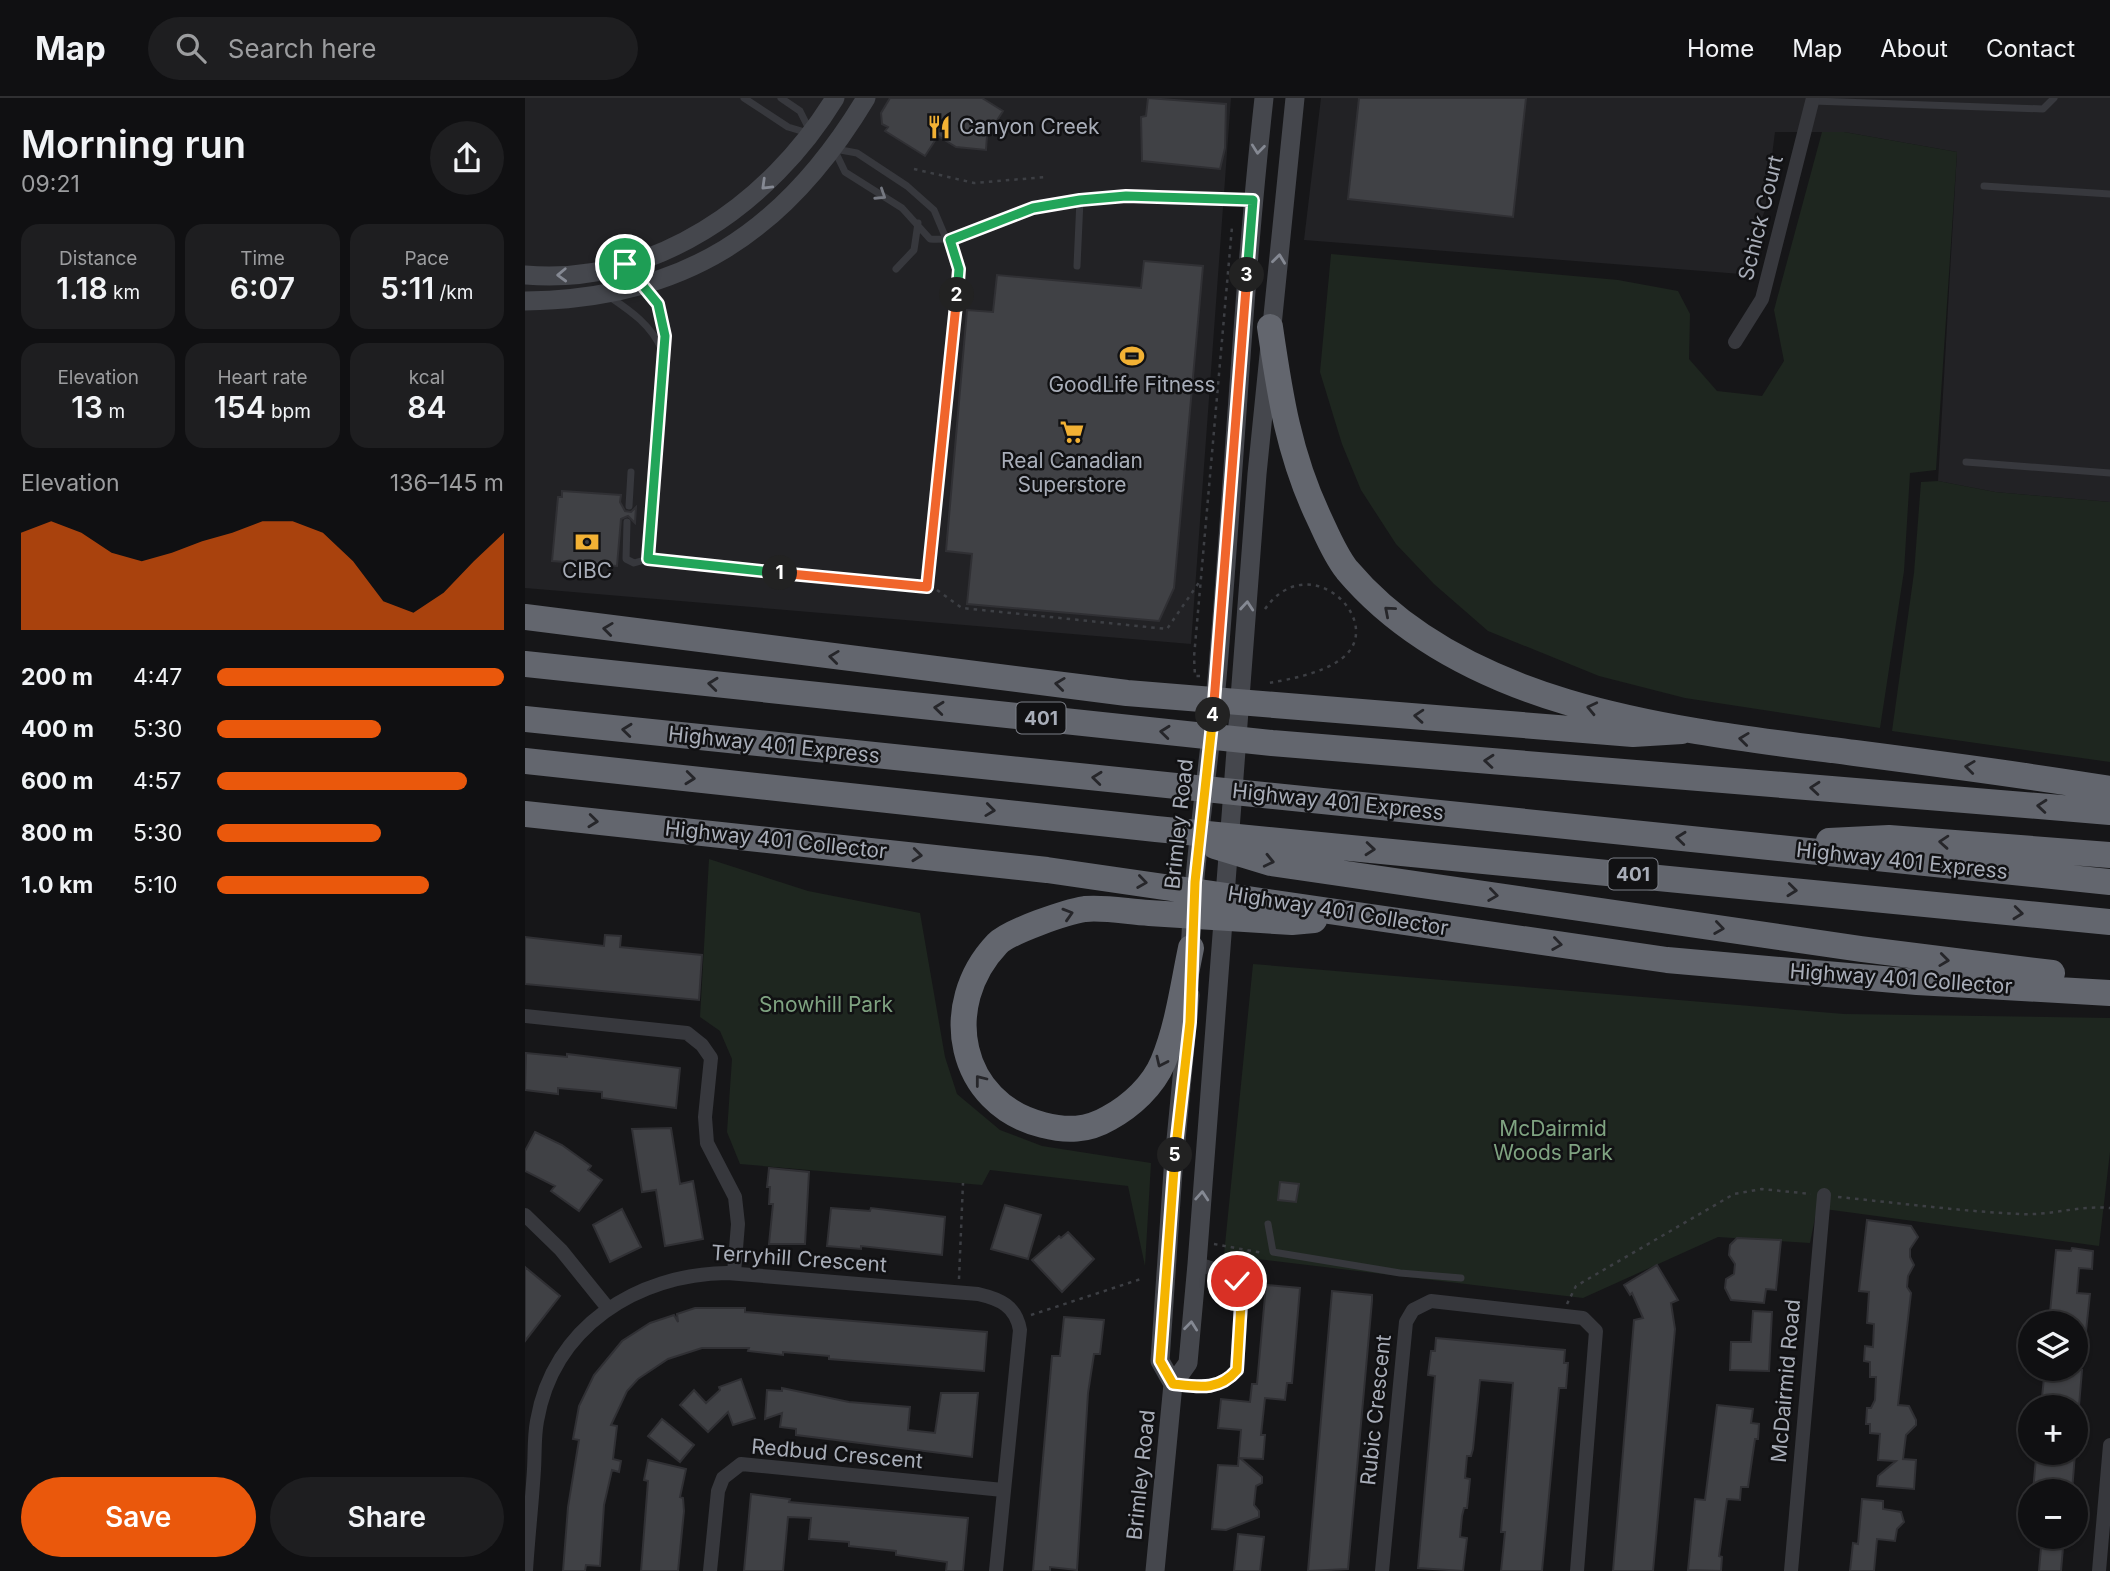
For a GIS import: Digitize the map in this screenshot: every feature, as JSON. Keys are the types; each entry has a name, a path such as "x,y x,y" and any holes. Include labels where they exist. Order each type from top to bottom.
{"highway":[{"path":"1270,327 1286,431 1304,487 1346,568 1386,609 1431,645 1477,669 1584,706 1682,731 2003,772 2110,789"},
{"path":"525,617 1128,693 1633,734 1682,731"},
{"name":"401","path":"525,664 1272,743 2110,812"},
{"name":"Highway 401 Express","path":"525,719 2110,881"},
{"name":"Highway 401 Express","path":"525,761 1156,829 2110,922"},
{"name":"Highway 401 Collector","path":"525,814 1047,870 1667,960 1917,982 2110,993"},
{"path":"1156,829 1271,863 1861,949 2110,981"},
{"path":"1749,845 1889,838 2110,855"},
{"path":"1191,948 1175,1024 1162,1063 1146,1088 1121,1111 1096,1126 1065,1130 1027,1121 1000,1103 976,1077 965,1055 962,1013 974,977 998,943 1042,922 1085,909 1292,922 1368,916"}],"main road":[{"path":"525,275 572,275 625,264 678,245 733,213 774,177 812,134 835,98"},
{"path":"525,301 609,296 645,286 707,260 741,239 800,188 834,149 866,98"},
{"name":"Brimley Road","path":"1173,1384 1160,1361 1173,1171 1190,1022 1191,948 1218,670 1253,200 1264,98"},
{"name":"Brimley Road","path":"1155,1571 1173,1384 1188,1363 1270,327 1295,98"},
{"path":"812,134 834,149"}],"street":[{"name":"Schick Court","path":"1735,342 1762,299 1813,99"},
{"path":"525,1016 687,1033 702,1045 711,1058 705,1117 707,1143 735,1197 738,1224 734,1273"},
{"name":"McDairmid Road","path":"1791,1571 1824,1195"},
{"path":"525,1214 561,1250 607,1307"},
{"path":"1173,1384 1213,1387 1228,1380 1237,1370 1242,1287 1228,1273 1197,1264"},
{"name":"Terryhill Crescent","path":"526,1571 531,1420 565,1352 585,1326 607,1307 660,1281 702,1273 734,1273 978,1294 1003,1301 1018,1317"},
{"name":"Rubic Crescent","path":"1381,1571 1406,1322 1413,1310 1431,1301 1583,1318 1596,1331 1577,1571"},
{"path":"996,1571 1020,1330 1018,1317"},
{"path":"2099,1571 2110,1446"},
{"name":"Redbud Crescent","path":"710,1571 718,1491 723,1478 741,1464 1003,1490"}],"lane":[{"path":"744,98 788,127 812,134"},
{"path":"781,98 800,111 812,134"},
{"path":"1813,99 2043,109 2054,98"},
{"path":"834,149 845,172 918,222 930,239 950,240 1033,208 1080,200 1126,196 1253,200"},
{"path":"628,522 626,559 634,563 648,559 927,587 959,269 950,240 934,209 907,186 857,153 834,149"},
{"path":"1984,186 2110,194"},
{"path":"1077,266 1080,200"},
{"path":"896,269 914,250 918,222"},
{"path":"625,264 658,304 664,326 648,559"},
{"path":"609,296 635,313 656,336 663,350"},
{"path":"1966,461 2110,473"},
{"path":"629,506 631,472"},
{"path":"1268,1224 1273,1252 1400,1273 1461,1278"}],"path":[{"path":"914,169 974,183 1046,177"},
{"path":"1195,676 1232,227"},
{"path":"927,587 942,592 963,608 1167,629 1202,578"},
{"path":"1263,611 1281,593 1296,585 1315,583 1338,596 1351,611 1356,625 1352,645 1342,659 1294,677 1266,683"},
{"path":"958,1293 963,1183"},
{"path":"1210,1242 1230,1249 1273,1252"},
{"path":"1018,1317 1043,1312 1144,1278"}],"shaded area":[{"path":"525,98 1231,98 1191,644 525,588"},
{"path":"1321,98 2110,98 2110,502 1995,492 1938,481 1957,152 1844,132 1775,132 1765,210 1741,274 1304,240"}],"green space":[{"path":"1822,132 1844,132 1957,152 1936,470 1910,473 1904,571 1880,728 1685,698 1599,676 1488,631 1434,584 1396,544 1361,490 1342,444 1320,372 1331,254 1618,280 1678,291 1690,314 1689,359 1717,391 1762,396 1784,361 1774,310"},
{"path":"1938,481 1995,492 2110,502 2110,762 1892,731 1914,573 1921,482"},
{"name":"Snowhill Park","path":"709,859 808,891 920,913 945,1057 957,1094 1000,1130 1042,1146 1151,1163 1145,1266 1128,1186 990,1170 982,1185 740,1164 727,1132 732,1059 720,1031 700,1017"},
{"name":"McDairmid Woods Park","path":"1253,964 1844,1014 2110,1018 2110,1152 2099,1246 1817,1208 1810,1243 1718,1237 1583,1298 1224,1255"}],"building":[{"name":"Canyon Creek","path":"890,98 982,98 1003,111 987,136 986,150 956,147 938,136 925,156 885,131 888,127 882,124 881,113"},
{"path":"1148,98 1226,104 1225,148 1220,169 1142,161 1141,117 1146,116"},
{"path":"1359,98 1526,98 1513,217 1348,199"},
{"name":"Real Canadian Superstore","path":"1144,261 1203,266 1174,588 1159,621 967,604 972,554 946,551 967,310 993,312 997,275 1141,288"},
{"name":"CIBC","path":"562,491 621,495 620,502 625,511 631,512 636,507 635,523 628,516 621,519 617,566 552,561 558,497 562,497"},
{"path":"605,935 621,936 620,947 702,955 699,1000 525,984 525,937 604,946"},
{"path":"526,1053 567,1057 567,1054 680,1068 676,1108 602,1098 602,1092 558,1088 558,1094 525,1090"},
{"path":"671,1128 680,1184 693,1181 703,1239 665,1246 656,1190 642,1192 632,1129"},
{"path":"535,1132 562,1145 591,1166 588,1170 602,1180 579,1211 551,1191 555,1186 525,1171 525,1151"},
{"path":"769,1168 809,1172 805,1244 769,1244 773,1204 769,1204 770,1187 767,1187"},
{"path":"1280,1182 1299,1184 1296,1202 1278,1200"},
{"path":"1005,1205 1041,1215 1028,1259 991,1249"},
{"path":"831,1208 870,1211 871,1208 945,1217 942,1255 861,1246 861,1249 827,1246"},
{"path":"622,1209 641,1247 610,1262 593,1225"},
{"path":"1867,1220 1911,1226 1918,1237 1910,1249 1914,1265 1908,1276 1907,1287 1911,1293 1898,1405 1909,1406 1916,1420 1916,1425 1906,1435 1903,1459 1916,1460 1914,1489 1877,1486 1878,1476 1896,1461 1878,1460 1880,1434 1870,1433 1870,1424 1866,1424 1867,1408 1871,1408 1875,1400 1876,1377 1870,1377 1870,1362 1864,1361 1865,1346 1873,1347 1874,1324 1867,1323 1869,1292 1859,1291"},
{"path":"1068,1232 1094,1259 1062,1292 1032,1260 1059,1236 1061,1238"},
{"path":"1737,1238 1781,1240 1776,1290 1766,1289 1764,1303 1731,1300 1725,1288 1726,1279 1734,1274 1735,1264 1729,1255 1730,1245"},
{"path":"2072,1248 2093,1251 2092,1269 2079,1268 2077,1293 2090,1294 2088,1313 2050,1311 2056,1250 2071,1251"},
{"path":"1657,1265 1678,1300 1671,1303 1675,1329 1653,1571 1613,1571 1634,1320 1643,1318 1632,1293 1630,1295 1624,1285"},
{"path":"525,1267 560,1296 525,1341"},
{"path":"1266,1285 1300,1288 1292,1383 1287,1383 1285,1400 1265,1398 1261,1435 1265,1435 1263,1459 1240,1458 1262,1477 1262,1483 1256,1486 1254,1505 1259,1511 1259,1517 1226,1530 1212,1529 1218,1465 1238,1466 1241,1430 1218,1428 1221,1399 1250,1402 1252,1384 1257,1384"},
{"path":"1332,1291 1372,1295 1372,1301 1348,1569 1308,1571"},
{"path":"695,1308 745,1308 745,1312 987,1332 984,1371 829,1359 829,1356 783,1352 783,1355 748,1351 749,1348 702,1348 668,1359 638,1379 627,1391 611,1425 617,1426 613,1459 621,1461 619,1472 612,1470 604,1505 600,1566 586,1565 585,1571 563,1571 568,1507 579,1440 573,1439 579,1406 594,1375 622,1341 650,1323 674,1315 678,1322 677,1314"},
{"path":"1753,1311 1772,1312 1769,1371 1730,1370 1731,1342 1751,1342"},
{"path":"1064,1317 1104,1320 1100,1354 1094,1354 1088,1393 1077,1570 1050,1567 1050,1571 1033,1571 1052,1356 1060,1356"},
{"path":"1436,1338 1565,1350 1564,1363 1568,1363 1566,1388 1559,1388 1542,1571 1501,1571 1505,1532 1501,1532 1513,1383 1480,1380 1473,1449 1471,1456 1467,1456 1465,1478 1470,1479 1460,1537 1467,1538 1463,1571 1418,1568 1435,1376 1428,1375 1431,1351 1435,1351"},
{"path":"741,1379 755,1418 733,1425 728,1412 708,1432 680,1405 694,1390 706,1403 720,1390 719,1387"},
{"path":"2044,1381 2081,1381 2080,1395 2042,1395"},
{"path":"782,1388 849,1402 910,1407 908,1430 935,1433 941,1393 978,1393 972,1457 796,1435 796,1429 780,1427 782,1413 765,1419 767,1390 782,1391"},
{"path":"1717,1405 1753,1409 1751,1423 1759,1424 1758,1439 1755,1439 1748,1487 1741,1487 1740,1500 1727,1499 1719,1556 1722,1557 1721,1571 1688,1570 1695,1499 1705,1500"},
{"path":"662,1419 694,1445 680,1462 648,1436"},
{"path":"648,1460 686,1469 680,1497 683,1498 684,1511 678,1571 641,1571 648,1481 644,1480"},
{"path":"2035,1465 2074,1465 2073,1479 2034,1479"},
{"path":"751,1494 790,1499 789,1502 968,1518 963,1571 946,1571 947,1562 896,1555 896,1551 849,1546 849,1542 809,1539 811,1518 788,1517 783,1571 744,1571"},
{"path":"1862,1499 1883,1501 1883,1509 1901,1512 1904,1522 1897,1529 1895,1541 1877,1539 1874,1571 1850,1571 1853,1543 1858,1544"},
{"path":"1238,1534 1264,1537 1260,1571 1234,1571"},
{"path":"2041,1549 2063,1549 2061,1571 2039,1571"}],"place":[{"name":"Canyon Creek","path":"939,127"},
{"name":"GoodLife Fitness","path":"1132,356"},
{"name":"Real Canadian Superstore","path":"1072,432"},
{"name":"CIBC","path":"587,542"}],"route":[{"path":"625,264 658,304 665,336 648,559 927,587 959,269 950,240 1033,208 1080,200 1126,196 1253,200 1218,670 1195,882 1190,1022 1173,1171 1162,1326 1160,1361 1173,1384 1213,1387 1228,1380 1237,1370 1242,1287 1237,1281"}]}
